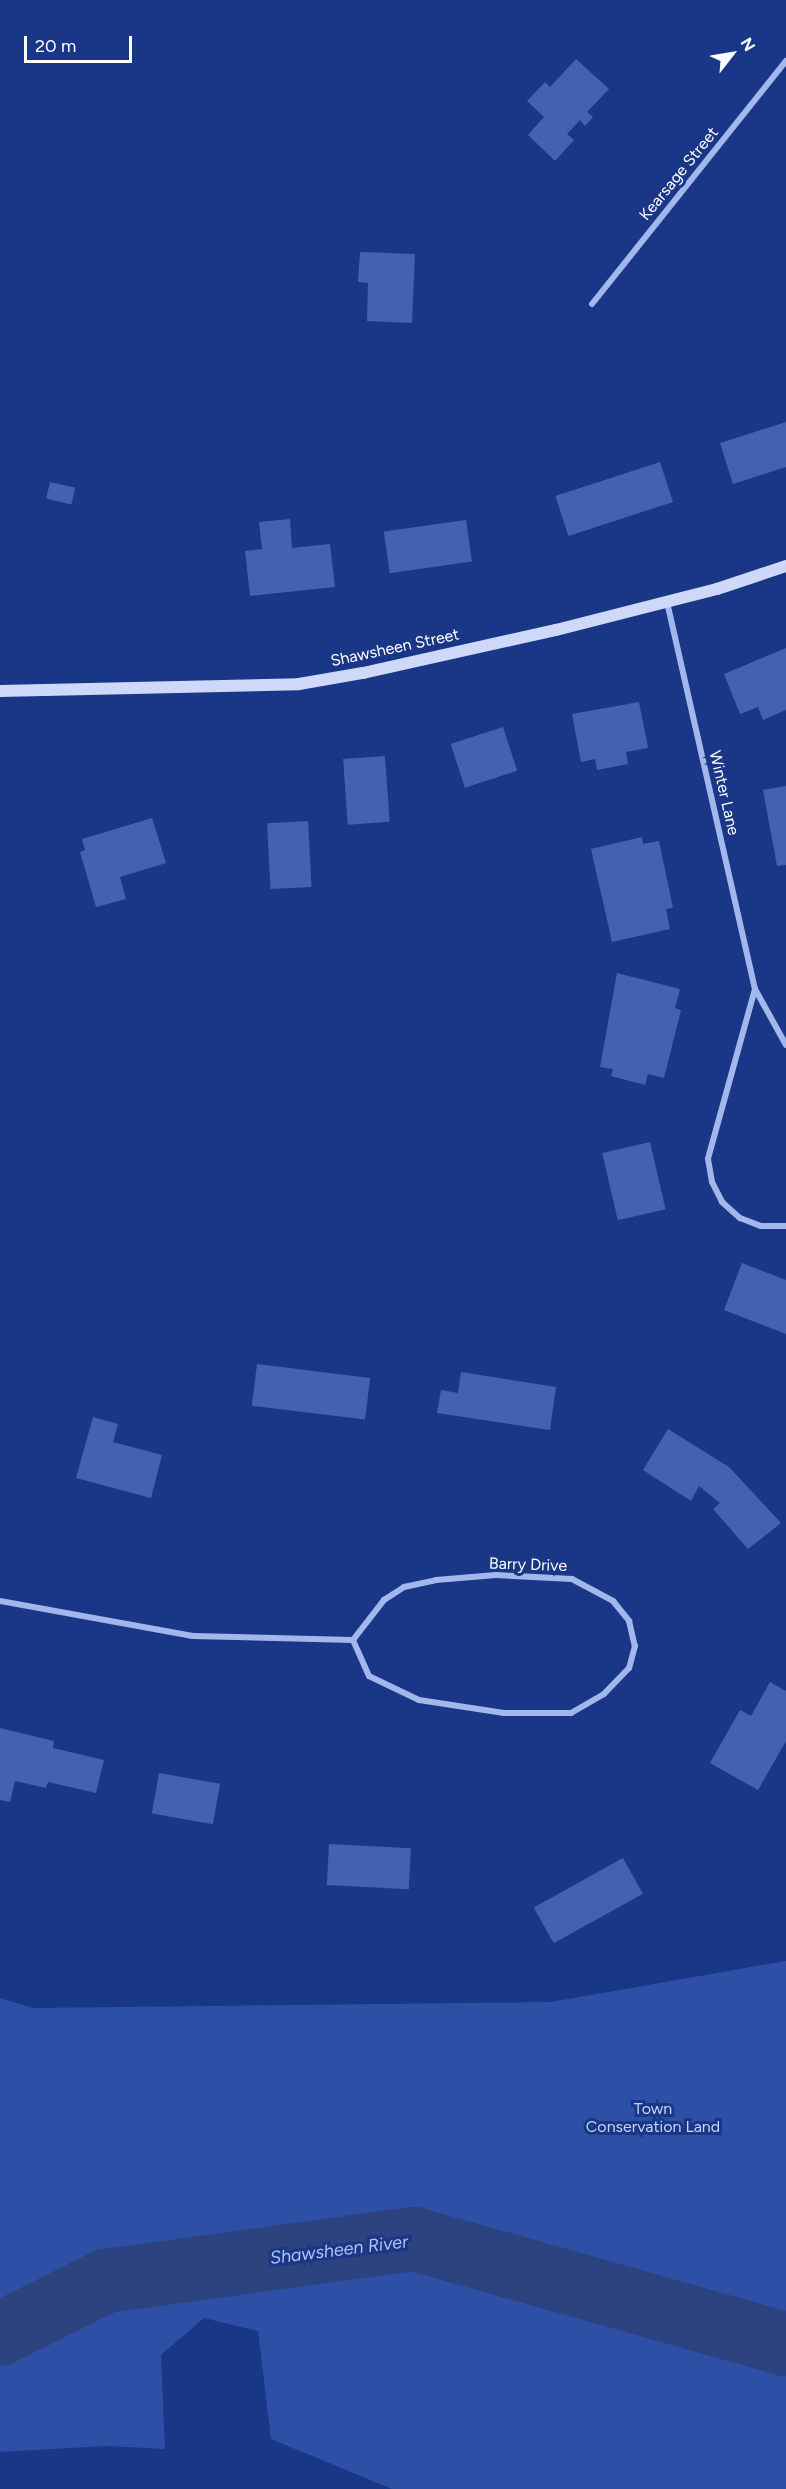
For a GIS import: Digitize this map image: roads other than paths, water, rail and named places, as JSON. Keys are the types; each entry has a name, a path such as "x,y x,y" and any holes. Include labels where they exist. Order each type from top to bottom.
{"main road":[{"name":"Shawsheen Street","path":"0,691 299,684 363,673 556,630 667,602 786,566"}],"street":[{"name":"Kearsage Street","path":"592,304 786,61"},
{"name":"Winter Lane","path":"667,602 755,989 786,1046"},
{"name":"Winter Lane","path":"755,989 708,1159 712,1182 722,1202 740,1218 761,1226 786,1226"},
{"name":"Barry Drive","path":"496,1575 572,1579 613,1601 629,1621 635,1646 629,1668 604,1694 571,1713 504,1713 419,1700 369,1676 353,1640 384,1600 404,1587 436,1580 496,1575"},
{"path":"0,1601 193,1635 353,1640"}],"waterway":[{"name":"Shawsheen River","path":"0,2334 106,2281 414,2239 786,2344"}],"park label":[{"name":"Town Conservation Land","path":"653,2118"}]}
